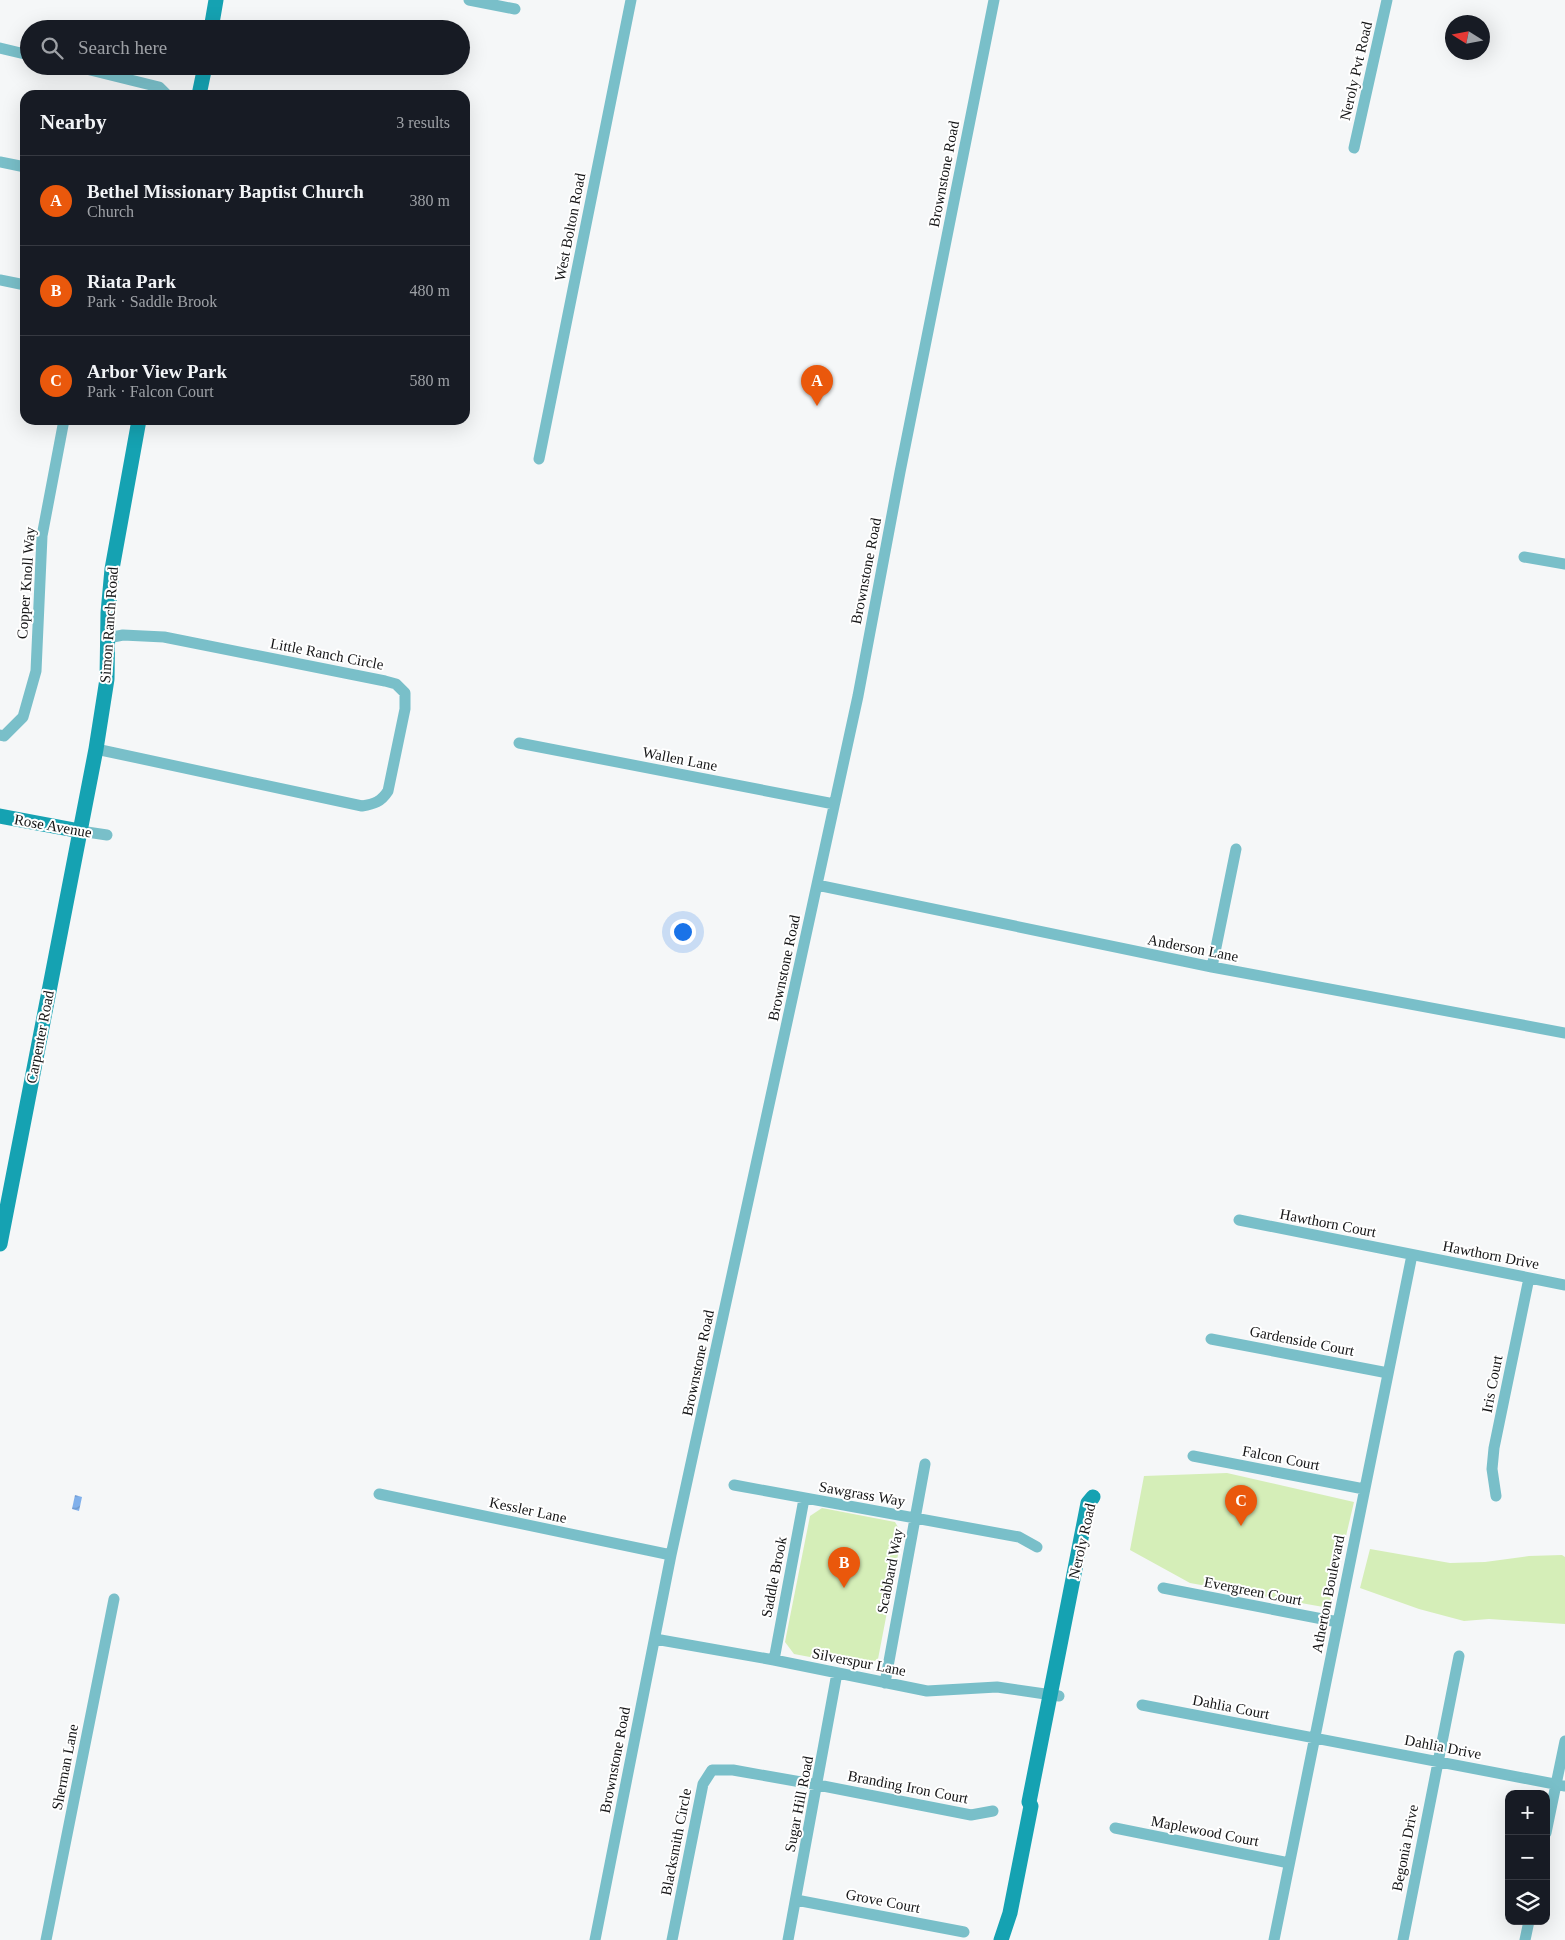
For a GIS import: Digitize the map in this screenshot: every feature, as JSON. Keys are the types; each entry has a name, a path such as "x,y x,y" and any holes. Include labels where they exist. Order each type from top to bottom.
{"street":[{"path":"213,20 216,0"},
{"path":"469,0 482,1 515,9"},
{"name":"West Bolton Road","path":"539,459 631,0"},
{"name":"Brownstone Road","path":"595,1940 671,1556 858,696 902,462 994,0"},
{"name":"Neroly Pvt Road","path":"1354,148 1387,0"},
{"path":"0,48 20,53"},
{"path":"111,75 160,87 163,90"},
{"path":"200,90 203,75"},
{"path":"0,162 20,167"},
{"path":"0,280 20,284"},
{"name":"Copper Knoll Way","path":"0,735 4,736 23,717 36,671 42,536 63,425"},
{"name":"Simon Ranch Road","path":"80,831 96,750 107,679 112,569 139,425"},
{"path":"1524,557 1565,564"},
{"name":"Little Ranch Circle","path":"96,750 362,806 383,800 388,791 405,709 405,693 396,684 385,680 164,637 123,635 108,638"},
{"name":"Wallen Lane","path":"520,743 834,804"},
{"name":"Rose Avenue","path":"0,816 107,835"},
{"name":"Carpenter Road","path":"0,1244 80,831"},
{"path":"1212,967 1236,849"},
{"name":"Anderson Lane","path":"817,885 1212,967 1565,1034"},
{"name":"Hawthorn Court","path":"1239,1220 1412,1255"},
{"name":"Hawthorn Drive","path":"1412,1255 1565,1285"},
{"name":"Atherton Boulevard","path":"1274,1940 1412,1255"},
{"name":"Iris Court","path":"1496,1496 1492,1469 1494,1448 1529,1278"},
{"name":"Gardenside Court","path":"1211,1339 1388,1373"},
{"name":"Falcon Court","path":"1193,1456 1364,1489"},
{"name":"Scabbard Way","path":"885,1683 925,1464"},
{"name":"Sawgrass Way","path":"734,1485 1019,1537 1037,1547"},
{"name":"Kessler Lane","path":"379,1494 671,1556"},
{"name":"Neroly Road","path":"1001,1940 1010,1913 1023,1845 1054,1696 1094,1504 1093,1496 1088,1503 1054,1696 1012,1940"},
{"name":"Saddle Brook","path":"774,1660 804,1499"},
{"name":"Evergreen Court","path":"1163,1588 1338,1622"},
{"name":"Sherman Lane","path":"46,1940 114,1599"},
{"name":"Silverspur Lane","path":"655,1639 774,1660 926,1691 997,1686 1054,1696"},
{"name":"Begonia Drive","path":"1403,1940 1459,1656"},
{"name":"Sugar Hill Road","path":"788,1940 818,1785 837,1673"},
{"name":"Dahlia Court","path":"1142,1705 1314,1738"},
{"name":"Dahlia Drive","path":"1314,1738 1560,1785"},
{"path":"1550,1819 1560,1785 1565,1741"},
{"name":"Blacksmith Circle","path":"672,1940 703,1784 712,1770 733,1770 818,1785"},
{"name":"Branding Iron Court","path":"818,1785 971,1815 993,1811"},
{"name":"Maplewood Court","path":"1115,1828 1289,1863"},
{"name":"Grove Court","path":"796,1900 964,1932"},
{"path":"1525,1940 1528,1925"}],"green space":[{"path":"1227,1473 1354,1502 1329,1608 1190,1583 1130,1550 1144,1476"},
{"path":"822,1508 895,1522 902,1534 878,1659 863,1667 794,1654 785,1642 810,1516"},
{"path":"1370,1549 1450,1563 1562,1555 1565,1557 1565,1624 1489,1619 1464,1621 1419,1609 1360,1588"}],"water":[{"path":"75,1495 82,1497 79,1511 72,1509"}],"place":[{"name":"Bethel Missionary Baptist Church","path":"817,406"},
{"name":"Arbor View Park","path":"1241,1526"},
{"name":"Riata Park","path":"844,1588"}]}
